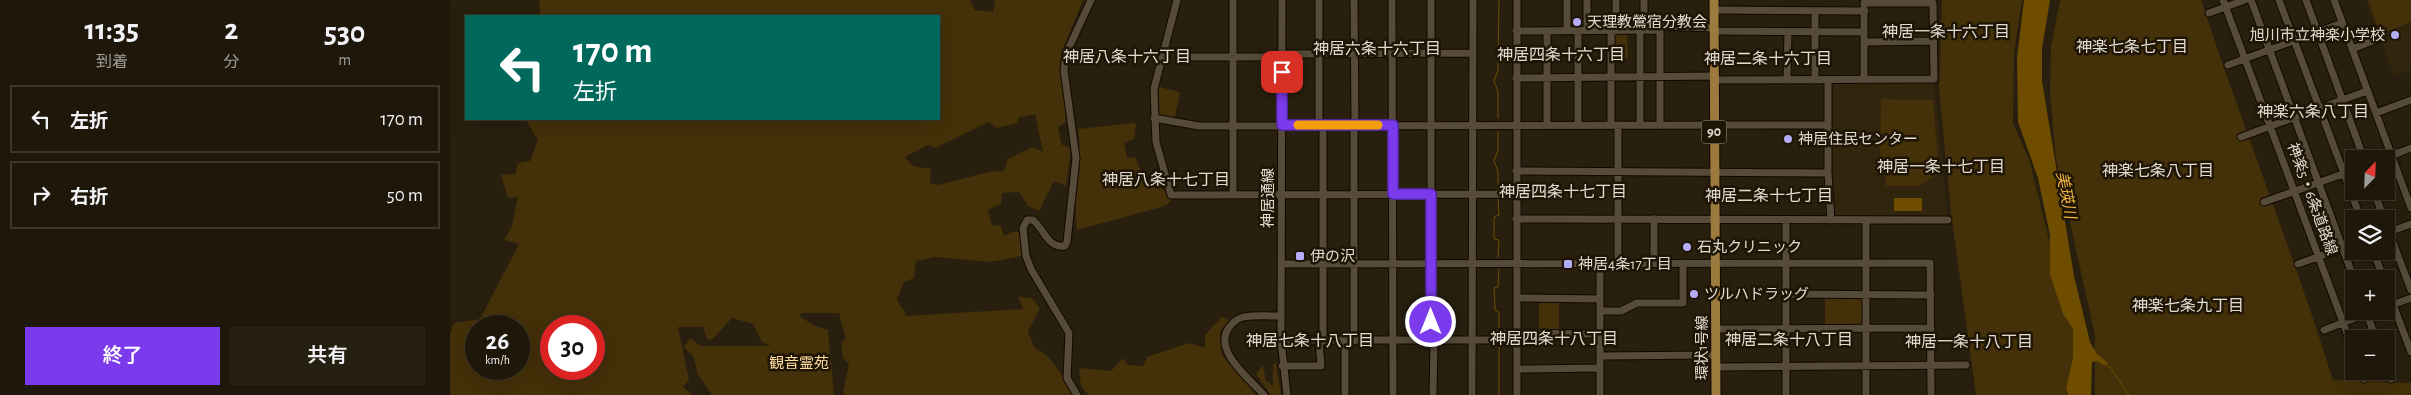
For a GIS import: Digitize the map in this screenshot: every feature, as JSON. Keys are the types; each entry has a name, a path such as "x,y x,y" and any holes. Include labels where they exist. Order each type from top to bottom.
{"main road":[{"name":"環状1号線","path":"1714,0 1716,395"}],"street":[{"path":"1077,395 1067,378 1069,333 1031,269 1022,228 1027,220 1033,220 1050,243 1059,247 1065,246 1067,242 1076,158 1064,70 1069,47 1091,0"},
{"path":"1177,0 1154,89 1156,142 1171,195 1516,194"},
{"path":"1233,0 1233,194"},
{"name":"神居通線","path":"1282,0 1281,340 1282,366 1287,395"},
{"path":"1282,366 1321,366 1323,264 1319,0"},
{"path":"1354,0 1354,341"},
{"path":"1392,0 1393,395"},
{"path":"1431,0 1433,395"},
{"path":"1472,395 1473,0"},
{"path":"1517,0 1517,395"},
{"path":"1567,0 1567,31"},
{"path":"1587,0 1587,31"},
{"path":"1616,0 1612,76 1618,171 1618,264"},
{"path":"1640,125 1640,76 1644,0"},
{"path":"2209,13 2224,4 2245,0"},
{"path":"2251,0 2351,270"},
{"path":"2279,0 2358,210"},
{"path":"2306,0 2361,150"},
{"path":"2334,0 2390,150"},
{"path":"1516,78 1660,76 1787,80 1934,79 1933,3 1864,5 1815,11 1714,10"},
{"name":"神楽5・6条道路線","path":"2224,4 2346,330"},
{"path":"1864,5 1864,80"},
{"path":"1815,11 1815,80"},
{"path":"2228,65 2342,23"},
{"path":"1660,125 1660,26 1788,32 1864,32"},
{"path":"1516,31 1660,30"},
{"path":"1547,31 1547,124"},
{"path":"1578,31 1578,125"},
{"path":"1787,80 1788,32"},
{"path":"2352,49 2378,39"},
{"path":"1865,42 1934,41"},
{"path":"1189,57 1319,53 1472,53"},
{"path":"1828,80 1828,173 1832,220"},
{"path":"2241,137 2367,90"},
{"path":"2376,113 2411,100"},
{"path":"1154,118 1199,126 1828,125"},
{"path":"2395,154 2411,148"},
{"path":"2395,162 2409,197 2411,208"},
{"path":"1516,171 1828,173"},
{"path":"2264,202 2344,173"},
{"path":"1654,218 1654,263"},
{"path":"1516,219 1948,220"},
{"path":"1786,220 1786,395"},
{"path":"1866,220 1866,395"},
{"path":"2395,228 2411,224"},
{"path":"2298,264 2343,248"},
{"path":"2395,250 2411,290"},
{"path":"1600,311 1621,311 1637,303 1683,303 1683,263"},
{"path":"1282,264 1930,263 1931,395"},
{"path":"1600,264 1600,395"},
{"path":"1787,294 1931,294"},
{"path":"1517,298 1600,299"},
{"path":"2395,304 2411,298"},
{"path":"2395,315 2408,337 2411,352"},
{"path":"1264,395 1230,356 1224,346 1224,338 1230,326 1240,318 1281,316"},
{"path":"2324,330 2350,320"},
{"path":"1716,329 1931,328"},
{"path":"1281,340 1473,341 1517,334 1601,334"},
{"path":"1345,341 1345,395"},
{"path":"1600,356 1716,355"},
{"path":"1716,367 1966,365"},
{"path":"1517,369 1600,368"}],"shaded area":[{"path":"2024,0 2050,0 2042,49 2042,81 2074,276 2090,342 2097,354 2108,363 2104,365 2097,361 2092,362 2091,395 2068,395 2066,388 2073,357 2073,329 2063,314 2050,275 2050,235 2038,178 2018,122 2017,58"},
{"name":"旭川市立神楽小学校","path":"2366,0 2411,0 2411,70 2394,76"},
{"path":"1934,79 1948,220 1831,220 1828,80"},
{"path":"1894,198 1922,198 1922,211 1894,211"}],"green space":[{"name":"観音霊苑","path":"539,0 970,0 975,10 993,12 995,0 1083,0 1061,54 1066,122 1058,127 1062,145 1071,148 1066,186 1054,181 1039,211 1028,206 1019,192 1002,193 1001,204 988,210 992,225 1001,226 1004,236 1012,232 1020,232 1023,256 990,262 935,257 916,261 914,278 904,282 897,299 907,316 1023,309 1018,297 1032,298 1040,309 1028,331 1034,347 1052,362 1073,395 845,395 843,393 849,364 843,358 841,342 846,339 839,313 802,313 799,316 815,326 828,330 834,395 712,395 697,373 694,357 684,347 690,338 701,346 771,346 762,342 753,324 732,318 712,340 707,339 703,327 678,327 689,380 683,387 693,395 450,395 450,334 454,323 465,321 465,380 530,380 530,315 482,315 519,244 504,240 512,226 518,197 508,198 501,175 515,174 518,163 530,161 538,140 526,120 940,120 940,15 540,15","holes":["1035,114 1043,152 1033,147 1008,159 1004,171 989,172 938,185 930,183 931,169 913,166 905,157 928,145 935,148 989,122 997,128 1018,123 1018,118"]},
{"path":"1942,0 2022,0 2014,53 2013,123 2029,159 2051,248 2050,275 2063,314 2073,329 2073,357 2066,388 2068,395 1976,395 1951,213 1939,89"},
{"path":"2060,0 2201,0 2318,332 2333,380 2411,383 2411,395 2095,395 2095,335 2056,160 2050,93 2051,47"},
{"path":"2368,0 2411,0 2411,22 2380,34"},
{"path":"1627,31 1628,58 1613,58 1612,32"},
{"path":"1159,87 1180,92 1175,117 1158,116"},
{"path":"1881,99 1933,100 1939,172 1920,186 1886,186 1885,162 1880,158"},
{"path":"1136,124 1134,139 1124,143 1127,158 1135,157 1142,174 1174,198 1165,206 1077,230 1078,129"},
{"path":"1825,295 1866,295 1866,329 1825,329"},
{"path":"1539,301 1559,301 1559,331 1539,331"},
{"path":"1222,317 1229,320 1220,332 1222,355 1256,395 1088,395 1081,386 1079,368 1111,371 1123,358 1128,365 1143,366 1147,357 1189,343 1205,348 1205,335"},
{"path":"1276,363 1281,395 1271,395 1256,374 1263,365 1266,381 1273,386 1273,364"}],"waterway":[{"path":"1498,118 1498,92 1494,81 1498,70 1499,0"},
{"path":"1498,131 1498,150 1494,161 1498,171 1498,190"},
{"path":"1498,198 1499,215 1494,217 1494,239 1499,240 1498,257"},
{"path":"1499,269 1498,287 1494,288 1495,310 1499,312 1499,329"},
{"path":"1499,336 1499,395"},
{"path":"2105,364 2111,368 2129,395"}],"slow traffic":[{"path":"1298,125 1378,125"}],"place":[{"name":"天理教鶯宿分教会","path":"1577,22"},
{"name":"旭川市立神楽小学校","path":"2395,35"},
{"name":"神居住民センター","path":"1788,139"},
{"name":"石丸クリニック","path":"1687,247"},
{"name":"伊の沢","path":"1300,256"},
{"name":"神居4条17丁目","path":"1568,264"},
{"name":"ツルハドラッグ","path":"1694,294"}],"district":[{"name":"神居一条十六丁目","path":"1946,32"},
{"name":"神楽七条七丁目","path":"2132,47"},
{"name":"神居六条十六丁目","path":"1377,49"},
{"name":"神居四条十六丁目","path":"1561,55"},
{"name":"神居八条十六丁目","path":"1127,57"},
{"name":"神居二条十六丁目","path":"1768,59"},
{"name":"神楽六条八丁目","path":"2313,112"},
{"name":"神居一条十七丁目","path":"1941,167"},
{"name":"神楽七条八丁目","path":"2158,171"},
{"name":"神居八条十七丁目","path":"1166,180"},
{"name":"神居四条十七丁目","path":"1563,192"},
{"name":"神居二条十七丁目","path":"1769,196"},
{"name":"神楽七条九丁目","path":"2188,306"},
{"name":"神居四条十八丁目","path":"1554,339"},
{"name":"神居二条十八丁目","path":"1789,340"},
{"name":"神居七条十八丁目","path":"1310,341"},
{"name":"神居一条十八丁目","path":"1969,342"}],"route":[{"path":"1282,72 1282,125 1393,125 1393,194 1431,194 1431,322"}],"water label":[{"name":"美瑛川","path":"2066,195"}]}
